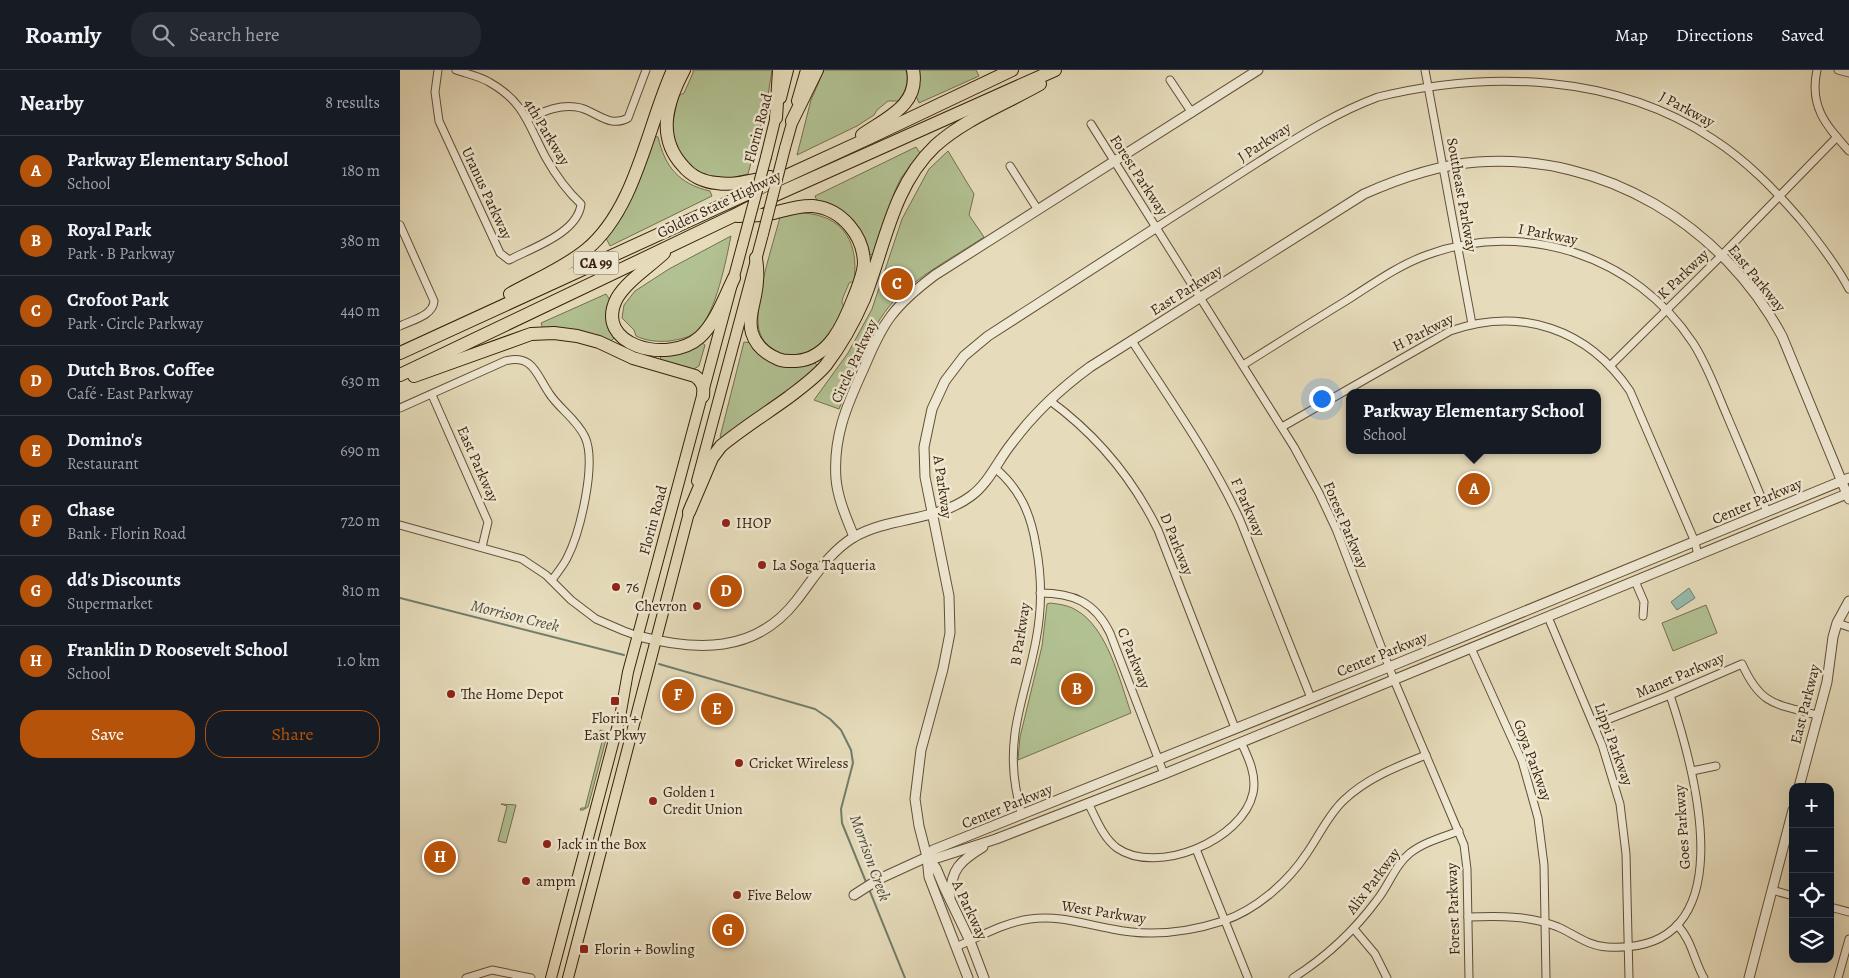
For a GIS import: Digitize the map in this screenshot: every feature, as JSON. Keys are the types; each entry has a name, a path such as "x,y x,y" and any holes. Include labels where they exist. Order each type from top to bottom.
{"highway":[{"path":"427,341 565,264 586,250 604,232 618,212 629,189 664,90 673,70"},
{"path":"684,70 677,82 668,110 666,126 668,143 675,158 687,170 701,179 717,184 792,173"},
{"path":"776,118 779,70"},
{"path":"792,121 817,70"},
{"path":"835,153 904,106 913,91 915,80 913,70"},
{"name":"Golden State Highway","path":"400,353 1012,70"},
{"name":"Golden State Highway","path":"400,375 764,200 1055,70"},
{"path":"689,512 712,458 721,446 806,384 824,367 841,343 864,299 895,207 904,187 923,159 947,136 962,126 1064,70"},
{"path":"733,216 766,214 797,207 814,206 830,211 844,220 855,233 862,248 864,265 860,281 843,322 829,345 816,355 801,360 785,362 769,355 757,343 750,325 757,280 756,258"},
{"path":"676,243 624,289 616,299 613,316 614,326 627,342 645,349 664,351 684,347 698,338 710,326 734,278"},
{"path":"400,381 531,334 554,333 599,342 633,358 695,376 704,387 703,396"}],"main road":[{"name":"Florin Road","path":"551,978 615,737 628,672 703,396 788,70"},
{"name":"Florin Road","path":"568,978 655,640 806,70"}],"street":[{"name":"Uranus Parkway","path":"438,70 435,92 439,120 504,258 509,260 562,232 580,213 581,204"},
{"name":"4th Parkway","path":"456,70 491,83 512,99 528,119 554,171 581,204"},
{"path":"528,119 550,109 572,107 590,112 606,121 623,121 628,118 646,70"},
{"name":"Circle Parkway","path":"854,537 836,481 836,446 847,407 880,333 891,316 920,286 1258,70"},
{"name":"Southeast Parkway","path":"1425,70 1472,324"},
{"path":"1817,70 1815,89 1817,105 1823,119 1849,151"},
{"path":"1838,70 1849,73"},
{"name":"J Parkway","path":"1157,227 1331,117 1379,96 1428,83 1475,76 1527,76 1566,80 1621,94 1669,113 1714,140 1756,172 1779,195 1818,242 1849,289"},
{"path":"1170,80 1192,113"},
{"name":"Forest Parkway","path":"1091,124 1282,427 1314,484 1336,529 1389,668 1459,832 1465,852 1469,978"},
{"name":"K Parkway","path":"1610,366 1837,137"},
{"name":"East Parkway","path":"400,525 522,559 552,580 572,600 596,619 610,626 638,636 674,644 706,646 731,644 754,636 785,613 797,600 821,566 854,537 891,522 932,514 956,505 972,496 988,478 1023,427 1049,400 1079,375 1364,194 1404,178 1443,167 1476,162 1508,161 1543,164 1590,175 1630,190 1658,205 1693,229 1722,255 1755,294 1772,317 1782,336 1846,479 1848,495"},
{"path":"1010,166 1038,210"},
{"path":"400,225 433,297 434,305 429,312 400,326"},
{"name":"A Parkway","path":"968,978 929,877 927,857 915,799 915,784 921,750 943,669 950,633 949,596 925,477 925,439 932,409 954,368 970,350 988,336 1157,227"},
{"name":"I Parkway","path":"1243,365 1399,268 1427,255 1480,242 1511,241 1565,249 1587,256 1615,270 1641,287 1666,309 1685,332 1702,358 1767,512"},
{"name":"H Parkway","path":"1348,389 1436,338 1472,324 1515,321 1544,326 1580,341 1598,355 1621,378 1637,405 1695,542 1698,556"},
{"name":"F Parkway","path":"1132,340 1206,454 1228,495 1244,529 1311,698"},
{"path":"400,408 512,359 528,362 537,371 550,395 579,426 587,441 590,463 589,478 570,552 563,566 552,580"},
{"name":"H Parkway","path":"1282,427 1346,390"},
{"name":"East Parkway","path":"432,394 488,522 482,547"},
{"name":"D Parkway","path":"1049,400 1081,425 1107,451 1125,474 1148,511 1158,530 1235,728"},
{"name":"B Parkway","path":"995,468 1016,489 1028,512 1038,556 1040,593 1036,638 1015,726 1013,742 1014,775 1022,815"},
{"name":"Center Parkway","path":"854,895 879,879 927,857 934,850 1389,668 1846,479"},
{"name":"Center Parkway","path":"927,857 938,858 996,840 1088,804 1848,495"},
{"path":"1636,581 1644,602 1642,616"},
{"name":"C Parkway","path":"1040,593 1064,594 1078,599 1092,608 1102,619 1110,633 1164,774"},
{"name":"East Parkway","path":"1800,783 1827,682 1831,645 1837,623 1849,601"},
{"name":"Lippi Parkway","path":"1548,617 1594,725 1614,780 1626,854 1629,978"},
{"path":"1837,623 1849,627"},
{"name":"Goya Parkway","path":"1471,648 1522,761 1533,795 1541,833 1544,865 1546,978"},
{"name":"Manet Parkway","path":"1594,725 1742,664 1755,689 1766,699 1818,715"},
{"name":"Goes Parkway","path":"1468,917 1516,916 1544,922 1591,944 1607,947 1628,947 1656,940 1677,925 1692,902 1699,875 1699,829 1692,771 1670,695"},
{"path":"1088,804 1110,842 1122,851 1136,856 1159,857 1196,849 1219,837 1231,827 1245,812 1252,798 1254,776 1240,742"},
{"name":"West Parkway","path":"956,947 1012,924 1030,919 1073,920 1130,932 1160,934 1187,930 1224,920 1264,898 1287,878 1306,855 1330,817 1344,800 1381,774 1426,756"},
{"name":"Goes Parkway","path":"1692,771 1716,766"},
{"path":"1749,978 1789,825"},
{"name":"Alix Parkway","path":"1293,978 1324,956 1354,929 1379,898 1400,864 1409,854 1421,846 1459,832"},
{"path":"950,898 950,884 958,866 965,858 996,840"},
{"path":"1196,849 1248,978"},
{"name":"A Parkway","path":"927,857 936,868 970,941 984,978"},
{"path":"1772,890 1789,895"},
{"path":"1834,908 1849,912"},
{"path":"1677,925 1686,936 1704,978"},
{"path":"1354,929 1375,954 1387,978"},
{"path":"1838,978 1849,939"},
{"path":"466,978 492,970 531,978"}],"shaded area":[{"path":"693,70 772,70 767,102 748,174 731,178 706,177 681,159 671,132 678,96 684,93"},
{"path":"824,70 906,70 907,82 905,90 898,101 888,101 874,115 857,126 797,155 811,100"},
{"path":"917,70 976,70 979,76 919,103 916,96"},
{"path":"653,136 658,137 665,157 675,173 690,184 710,191 712,196 610,246 606,238 623,215"},
{"path":"916,147 920,153 901,178 873,255 868,254 851,219 837,208 817,201 815,196"},
{"path":"948,151 974,194 969,215 984,237 913,283 893,302 876,325 839,409 814,400 848,353 872,309 902,219 929,169"},
{"path":"793,213 809,214 834,222 843,230 849,240 855,265 854,281 849,283 842,301 843,309 834,328 820,344 811,350 802,354 792,355 777,353 764,342 759,330 758,318 761,289 780,217"},
{"path":"731,236 715,299 698,330 681,339 670,341 652,341 636,336 634,330 622,318 624,305 635,291 669,269"},
{"path":"606,294 610,300 607,311 615,337 611,341 543,329 541,323"},
{"path":"701,342 705,345 699,366 694,369 660,360 661,356 682,352"},
{"path":"744,342 752,343 758,351 814,362 818,366 725,438 720,437"},
{"path":"1689,588 1695,598 1677,610 1671,602"},
{"path":"1050,603 1076,610 1087,618 1096,629 1111,656 1131,713 1018,760 1020,737 1042,646 1047,604"},
{"path":"1706,605 1717,633 1673,651 1662,623"},
{"path":"600,730 608,732 588,807 580,810 585,808 604,734"},
{"path":"501,804 516,805 506,843 498,841 507,806"}],"waterway":[{"name":"Morrison Creek","path":"400,598 624,655"},
{"name":"Morrison Creek","path":"659,664 815,709 830,719 841,730 851,750 853,763 841,809 842,823 866,882"},
{"name":"Morrison Creek","path":"869,889 905,978"}],"place":[{"name":"Crofoot Park","path":"897,284"},
{"name":"Parkway Elementary School","path":"1474,489"},
{"name":"IHOP","path":"726,523"},
{"name":"La Soga Taqueria","path":"762,565"},
{"name":"76","path":"616,587"},
{"name":"Dutch Bros. Coffee","path":"726,591"},
{"name":"Chevron","path":"697,606"},
{"name":"Royal Park","path":"1077,689"},
{"name":"The Home Depot","path":"451,694"},
{"name":"Chase","path":"678,695"},
{"name":"Florin + East Pkwy","path":"615,701"},
{"name":"Domino's","path":"717,709"},
{"name":"Cricket Wireless","path":"739,763"},
{"name":"Golden 1 Credit Union","path":"653,801"},
{"name":"Jack in the Box","path":"547,844"},
{"name":"Franklin D Roosevelt School","path":"440,857"},
{"name":"ampm","path":"526,881"},
{"name":"Five Below","path":"737,895"},
{"name":"dd's Discounts","path":"728,930"},
{"name":"Florin + Bowling","path":"584,949"}]}
